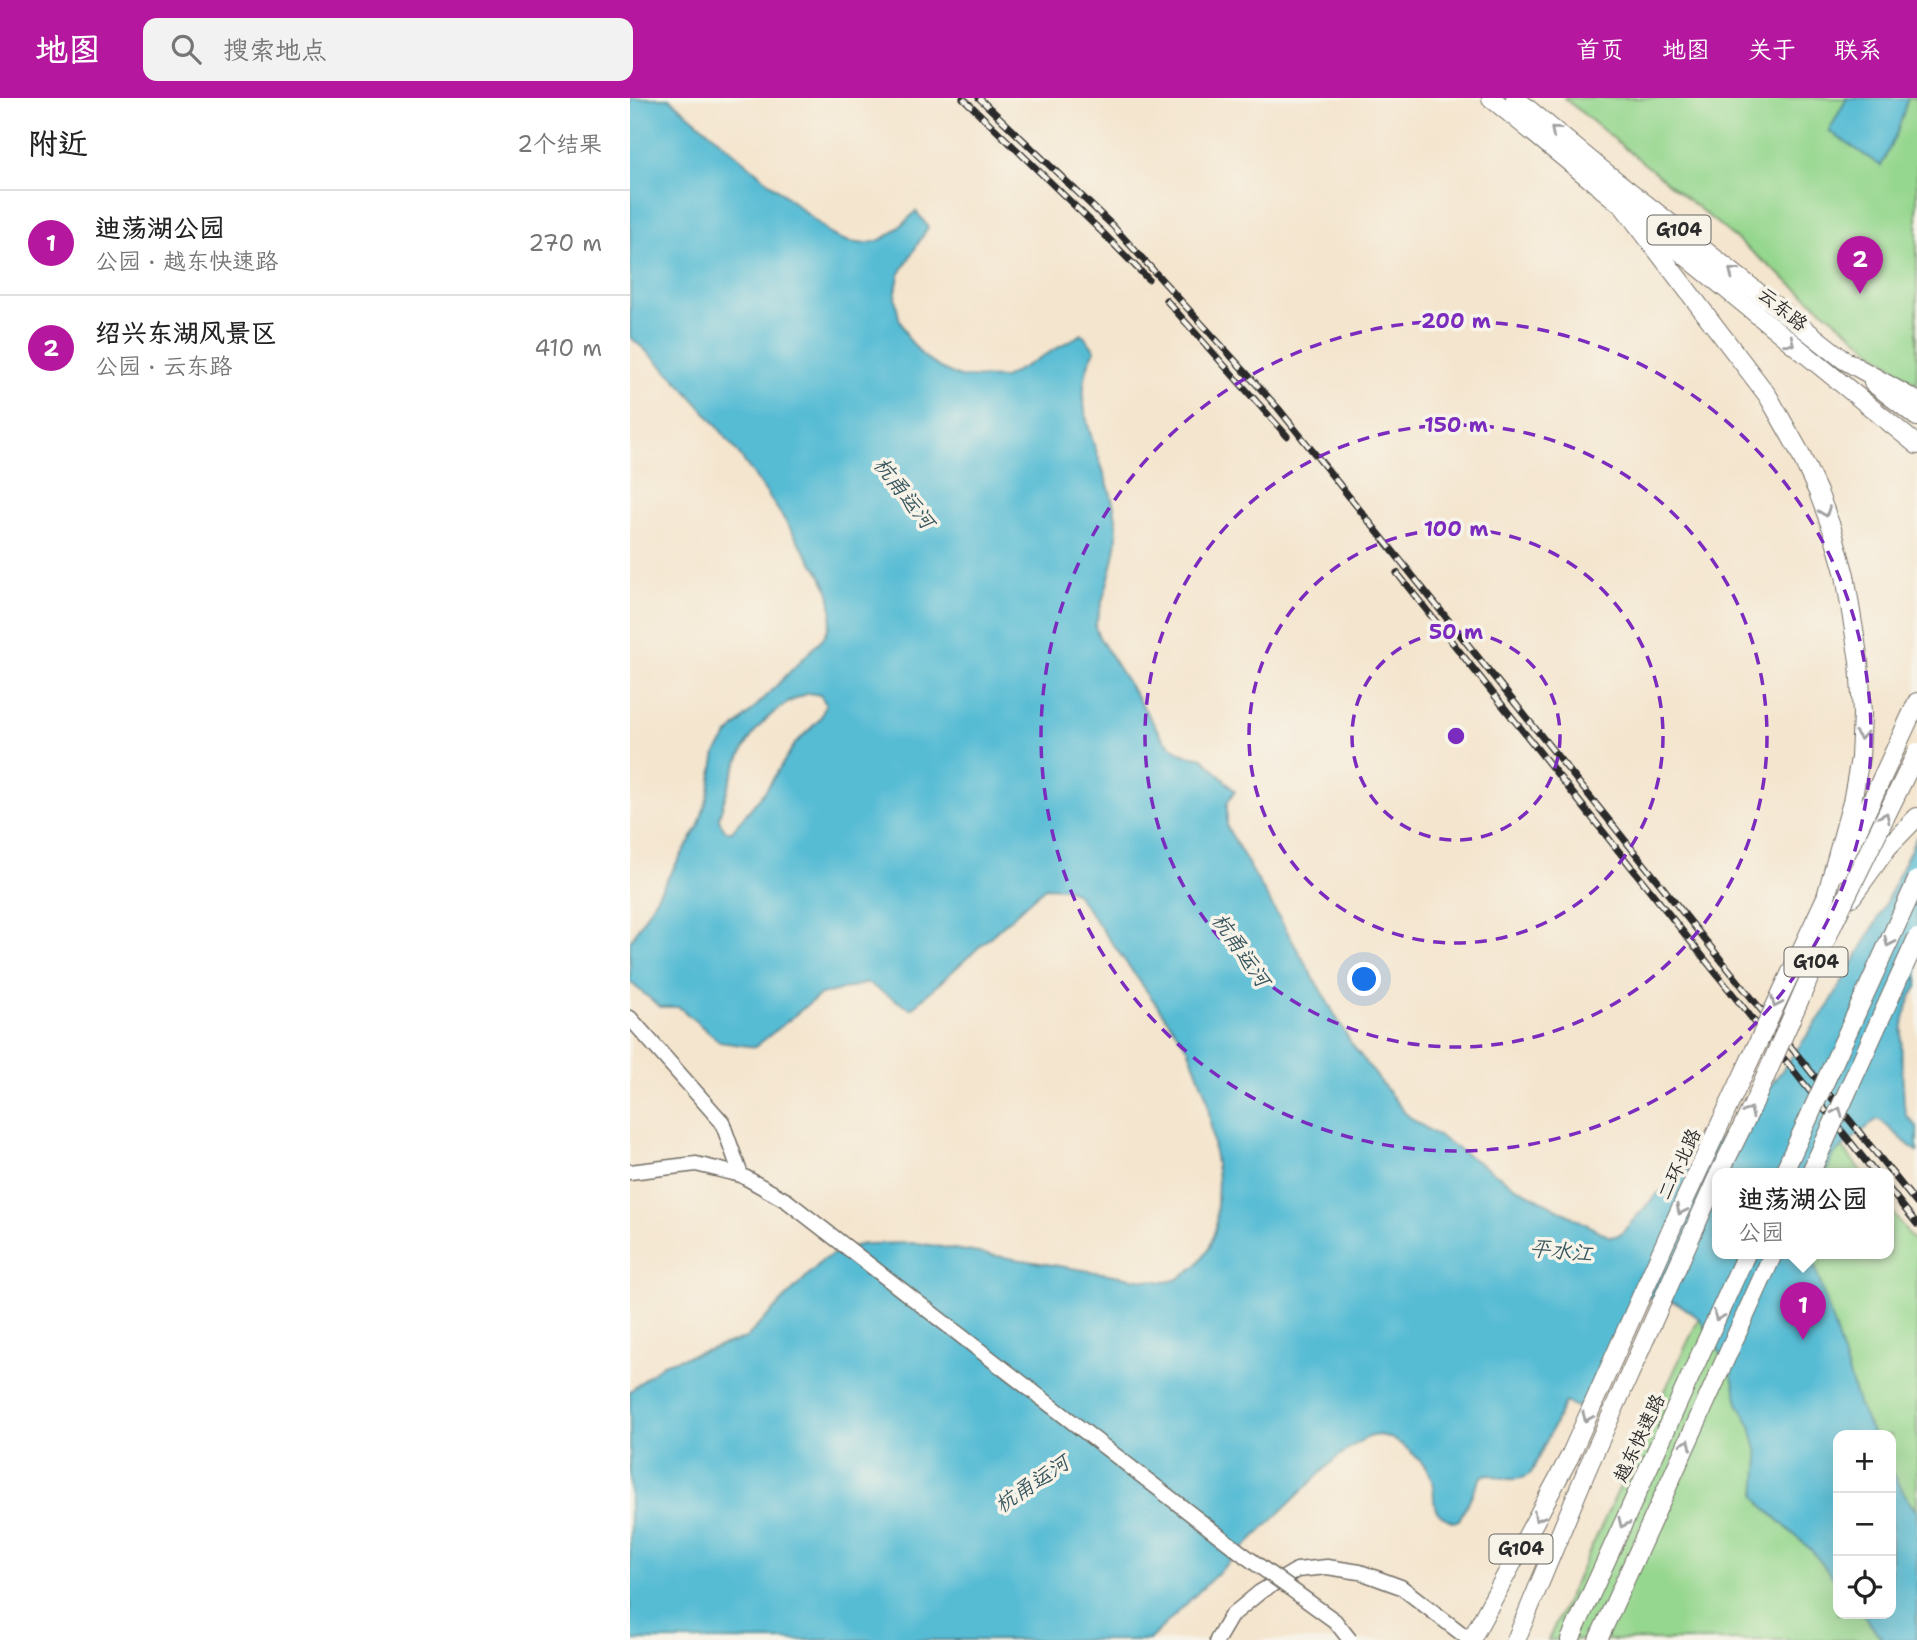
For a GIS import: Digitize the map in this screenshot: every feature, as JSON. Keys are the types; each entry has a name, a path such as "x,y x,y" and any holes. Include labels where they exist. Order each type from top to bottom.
{"main road":[{"name":"G104","path":"1491,98 1623,206"},
{"name":"G104","path":"1515,98 1917,417"},
{"name":"云东路","path":"1623,206 1917,445"},
{"path":"1623,206 1768,396 1798,449 1832,528 1845,575 1858,661 1862,714 1860,758 1852,802 1826,897"},
{"path":"1844,360 1917,401"},
{"name":"二环北路","path":"1471,1640 1570,1456 1673,1225 1917,702"},
{"name":"G104","path":"1722,1168 1834,922 1917,752"},
{"path":"1834,922 1888,847 1917,817"},
{"path":"1786,1168 1917,880"},
{"path":"1813,1168 1917,938"},
{"name":"G104","path":"1516,1640 1588,1467 1712,1189"},
{"name":"越东快速路","path":"1570,1640 1744,1259"},
{"path":"1598,1640 1771,1259"}],"street":[{"path":"630,1018 722,1122 741,1175"},
{"path":"630,1172 696,1164 741,1175 787,1201 1244,1555 1335,1621 1350,1640"},
{"path":"1217,1640 1231,1616 1260,1592 1297,1570 1327,1567 1360,1572 1401,1587 1471,1640"}],"green space":[{"path":"1564,98 1917,98 1917,385 1878,355"},
{"path":"1804,1097 1858,1168 1770,1168"},
{"path":"1894,1215 1917,1245 1917,1640 1548,1640 1727,1259 1894,1259"}],"water":[{"path":"630,98 669,98 832,235 845,241 878,241 897,229 916,211 928,227 899,275 895,297 899,318 908,338 922,355 940,368 960,377 1004,378 1082,334 1095,350 1086,373 1086,418 1108,486 1117,532 1112,566 1095,627 1099,637 1164,740 1182,754 1203,758 1235,791 1227,803 1227,827 1351,1043 1405,1113 1516,1187 1610,1237 1620,1235 1656,1195 1694,1165 1775,1080 1829,1005 1877,921 1917,836 1917,987 1905,1014 1902,1059 1904,1105 1906,1115 1917,1127 1917,1152 1880,1120 1876,1120 1832,1156 1828,1168 1712,1168 1712,1259 1813,1259 1858,1403 1871,1430 1833,1430 1833,1578 1811,1550 1762,1505 1756,1496 1759,1458 1751,1426 1738,1403 1731,1371 1701,1320 1679,1304 1663,1299 1636,1298 1586,1401 1577,1407 1565,1402 1531,1473 1515,1479 1487,1474 1481,1477 1459,1520 1454,1522 1436,1509 1430,1474 1414,1455 1399,1443 1380,1435 1364,1439 1335,1459 1149,1640 630,1640 630,1391 663,1364 746,1338 823,1260 842,1249 864,1244 917,1243 1145,1280 1167,1282 1178,1279 1196,1266 1209,1248 1216,1227 1218,1179 1207,1098 1188,1048 1075,892 1065,888 1045,887 911,1009 867,983 820,995 755,1047 720,1042 679,1007 660,1007 630,982 630,942 698,827 708,796 716,753 728,735 823,638 830,624 831,614 831,603 822,577 784,519 745,462 680,384 630,337","holes":["809,693 820,695 826,704 820,719 795,744 766,790 732,831 726,831 719,817 739,759 759,727 789,702"]},
{"path":"1847,98 1908,98 1898,130 1881,166 1829,131"},
{"path":"1896,1478 1917,1511 1917,1640 1883,1640 1866,1619 1896,1619"}],"railway":[{"path":"963,98 1148,279"},
{"path":"979,98 1112,225 1278,408 1888,1168"},
{"path":"1166,300 1287,436"},
{"path":"1397,573 1871,1168"},
{"path":"1894,1175 1917,1204"},
{"path":"1894,1195 1917,1224"}],"place":[{"name":"绍兴东湖风景区","path":"1860,294"},
{"name":"迪荡湖公园","path":"1803,1340"}],"water label":[{"name":"杭甬运河","path":"904,493"},
{"name":"杭甬运河","path":"1241,950"},
{"name":"平水江","path":"1561,1251"},
{"name":"杭甬运河","path":"1032,1484"}]}
